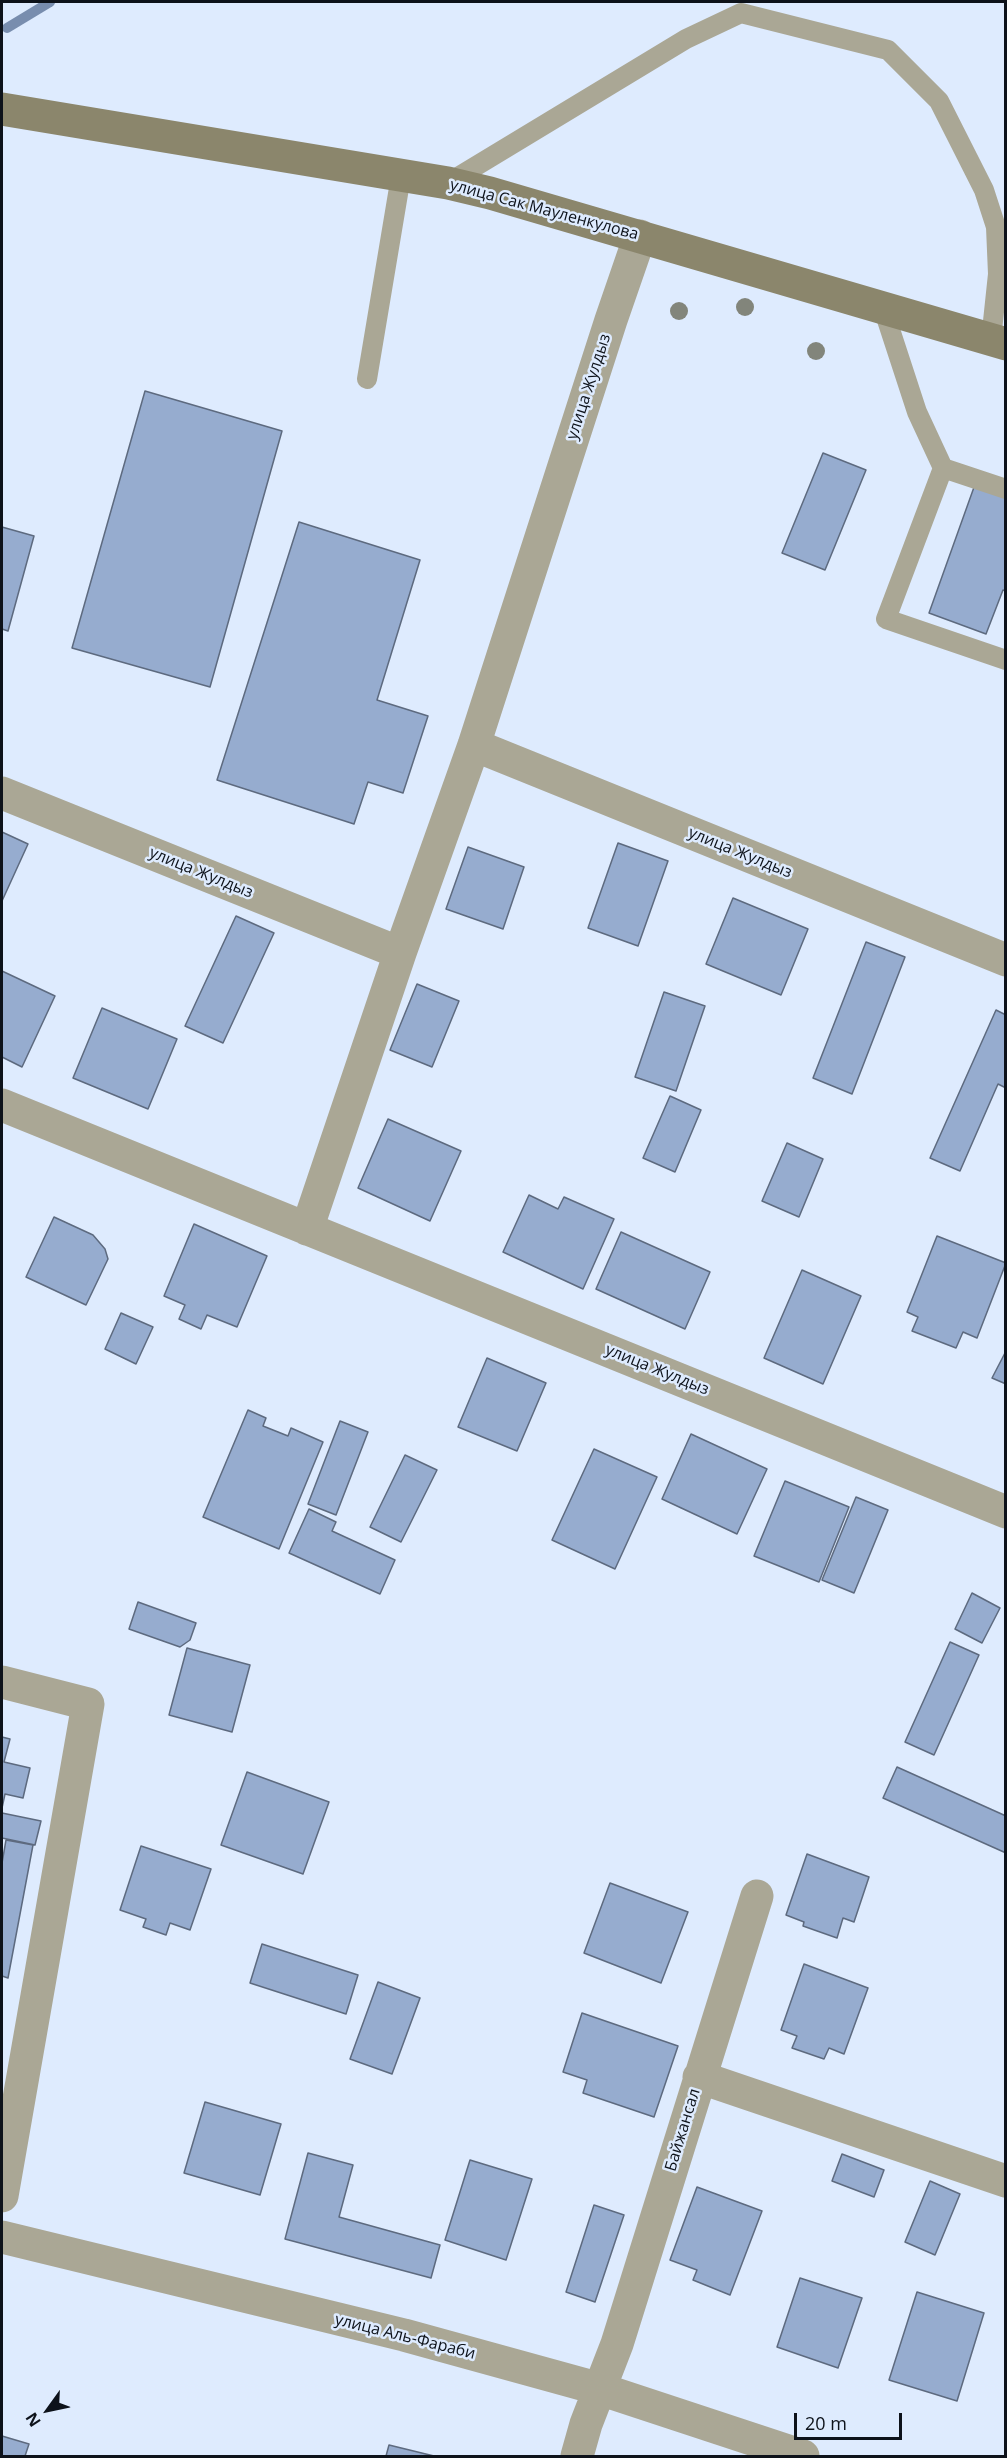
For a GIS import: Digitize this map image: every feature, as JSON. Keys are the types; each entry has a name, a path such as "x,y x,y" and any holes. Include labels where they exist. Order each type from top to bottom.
{"main road":[{"name":"улица Сак Мауленкулова","path":"2,109 448,183 558,211 998,342"}],"street":[{"name":"улица Жулдыз","path":"307,1229 400,953 474,746 640,236"},
{"name":"улица Жулдыз","path":"474,746 1005,960"},
{"name":"улица Жулдыз","path":"2,793 400,953"},
{"name":"улица Жулдыз","path":"2,1105 1005,1512"},
{"path":"2,1682 88,1704 2,2196"},
{"path":"699,2077 757,1896"},
{"name":"Байжансал","path":"577,2457 586,2424 617,2344 699,2077 1005,2181"},
{"name":"улица Аль-Фараби","path":"2,2237 404,2335 600,2389 803,2457"}],"lane":[{"path":"448,183 686,39 741,13 888,50 939,101 984,190 996,227 998,342"},
{"path":"367,380 401,176"},
{"path":"883,308 917,412 943,468 885,619 1005,660"},
{"path":"943,468 1005,489"}],"building":[{"path":"145,391 282,431 210,687 72,648"},
{"path":"823,453 866,470 825,570 782,553"},
{"path":"978,476 1006,486 1006,591 1003,590 986,634 929,613"},
{"path":"299,522 420,560 377,700 428,716 403,793 368,782 354,824 217,780"},
{"path":"2,527 34,536 8,631 2,629"},
{"path":"2,832 28,844 2,901"},
{"path":"618,843 668,861 638,946 588,928"},
{"path":"468,847 524,867 503,929 446,909"},
{"path":"733,898 808,929 781,995 706,964"},
{"path":"236,916 274,933 223,1043 185,1026"},
{"path":"866,942 905,957 852,1094 813,1078"},
{"path":"2,971 55,996 22,1067 2,1057"},
{"path":"417,984 459,1001 432,1067 390,1050"},
{"path":"664,992 705,1006 676,1091 635,1077"},
{"path":"102,1008 177,1039 148,1109 73,1078"},
{"path":"996,1010 1006,1015 1006,1088 998,1084 960,1171 930,1158"},
{"path":"670,1096 701,1110 675,1172 643,1158"},
{"path":"388,1119 461,1151 430,1221 358,1188"},
{"path":"787,1143 823,1159 799,1217 762,1201"},
{"path":"529,1195 558,1209 564,1197 614,1219 583,1289 503,1252"},
{"path":"54,1217 93,1235 105,1249 108,1259 86,1305 26,1277"},
{"path":"194,1224 267,1256 237,1327 207,1315 201,1329 179,1319 185,1305 164,1296"},
{"path":"621,1232 710,1272 685,1329 596,1289"},
{"path":"937,1236 1006,1263 977,1338 963,1332 956,1348 912,1331 918,1317 907,1312"},
{"path":"802,1270 861,1296 823,1384 764,1358"},
{"path":"121,1313 153,1327 136,1364 105,1349"},
{"path":"1006,1351 1006,1384 992,1378"},
{"path":"487,1358 546,1383 517,1451 458,1427"},
{"path":"248,1410 266,1418 263,1426 288,1436 291,1428 323,1442 279,1549 203,1517"},
{"path":"340,1421 368,1432 336,1515 308,1504"},
{"path":"691,1434 767,1469 737,1534 662,1499"},
{"path":"594,1449 657,1477 615,1569 552,1540"},
{"path":"405,1455 437,1470 401,1542 370,1527"},
{"path":"785,1481 849,1507 819,1582 754,1556"},
{"path":"856,1497 888,1510 854,1593 822,1580"},
{"path":"309,1509 336,1522 332,1531 395,1560 380,1594 289,1553"},
{"path":"972,1593 1000,1608 982,1643 955,1629"},
{"path":"138,1602 196,1623 190,1640 180,1647 129,1629"},
{"path":"950,1642 979,1655 934,1755 905,1742"},
{"path":"187,1648 250,1665 232,1732 169,1715"},
{"path":"2,1737 10,1739 4,1762 30,1768 23,1798 5,1794 2,1808"},
{"path":"897,1767 1006,1816 1006,1853 883,1798"},
{"path":"247,1772 329,1802 303,1874 221,1845"},
{"path":"2,1813 41,1821 35,1845 2,1838"},
{"path":"6,1840 33,1845 8,1978 2,1976 2,1863"},
{"path":"141,1846 211,1869 190,1930 170,1923 166,1935 143,1927 146,1919 120,1910"},
{"path":"807,1854 869,1877 854,1922 843,1918 837,1938 803,1926 804,1922 786,1915"},
{"path":"610,1883 688,1912 661,1983 584,1953"},
{"path":"262,1944 358,1975 346,2014 250,1983"},
{"path":"804,1964 868,1988 844,2054 829,2048 824,2059 792,2048 797,2036 781,2030"},
{"path":"378,1982 420,1998 392,2074 350,2059"},
{"path":"582,2013 678,2046 654,2117 583,2093 587,2080 563,2072"},
{"path":"205,2102 281,2124 260,2195 184,2173"},
{"path":"308,2153 353,2165 339,2217 440,2245 431,2278 285,2239"},
{"path":"842,2154 884,2170 874,2197 832,2181"},
{"path":"470,2160 532,2179 506,2260 445,2240"},
{"path":"930,2181 960,2194 935,2255 905,2242"},
{"path":"697,2187 762,2211 730,2295 693,2280 697,2270 670,2260"},
{"path":"594,2205 624,2215 595,2302 566,2292"},
{"path":"800,2278 862,2298 838,2368 777,2347"},
{"path":"917,2292 984,2313 957,2401 889,2380"},
{"path":"2,2436 29,2444 25,2456 2,2456"},
{"path":"389,2445 434,2456 386,2456"}],"waterway":[{"path":"7,28 50,2"}]}
